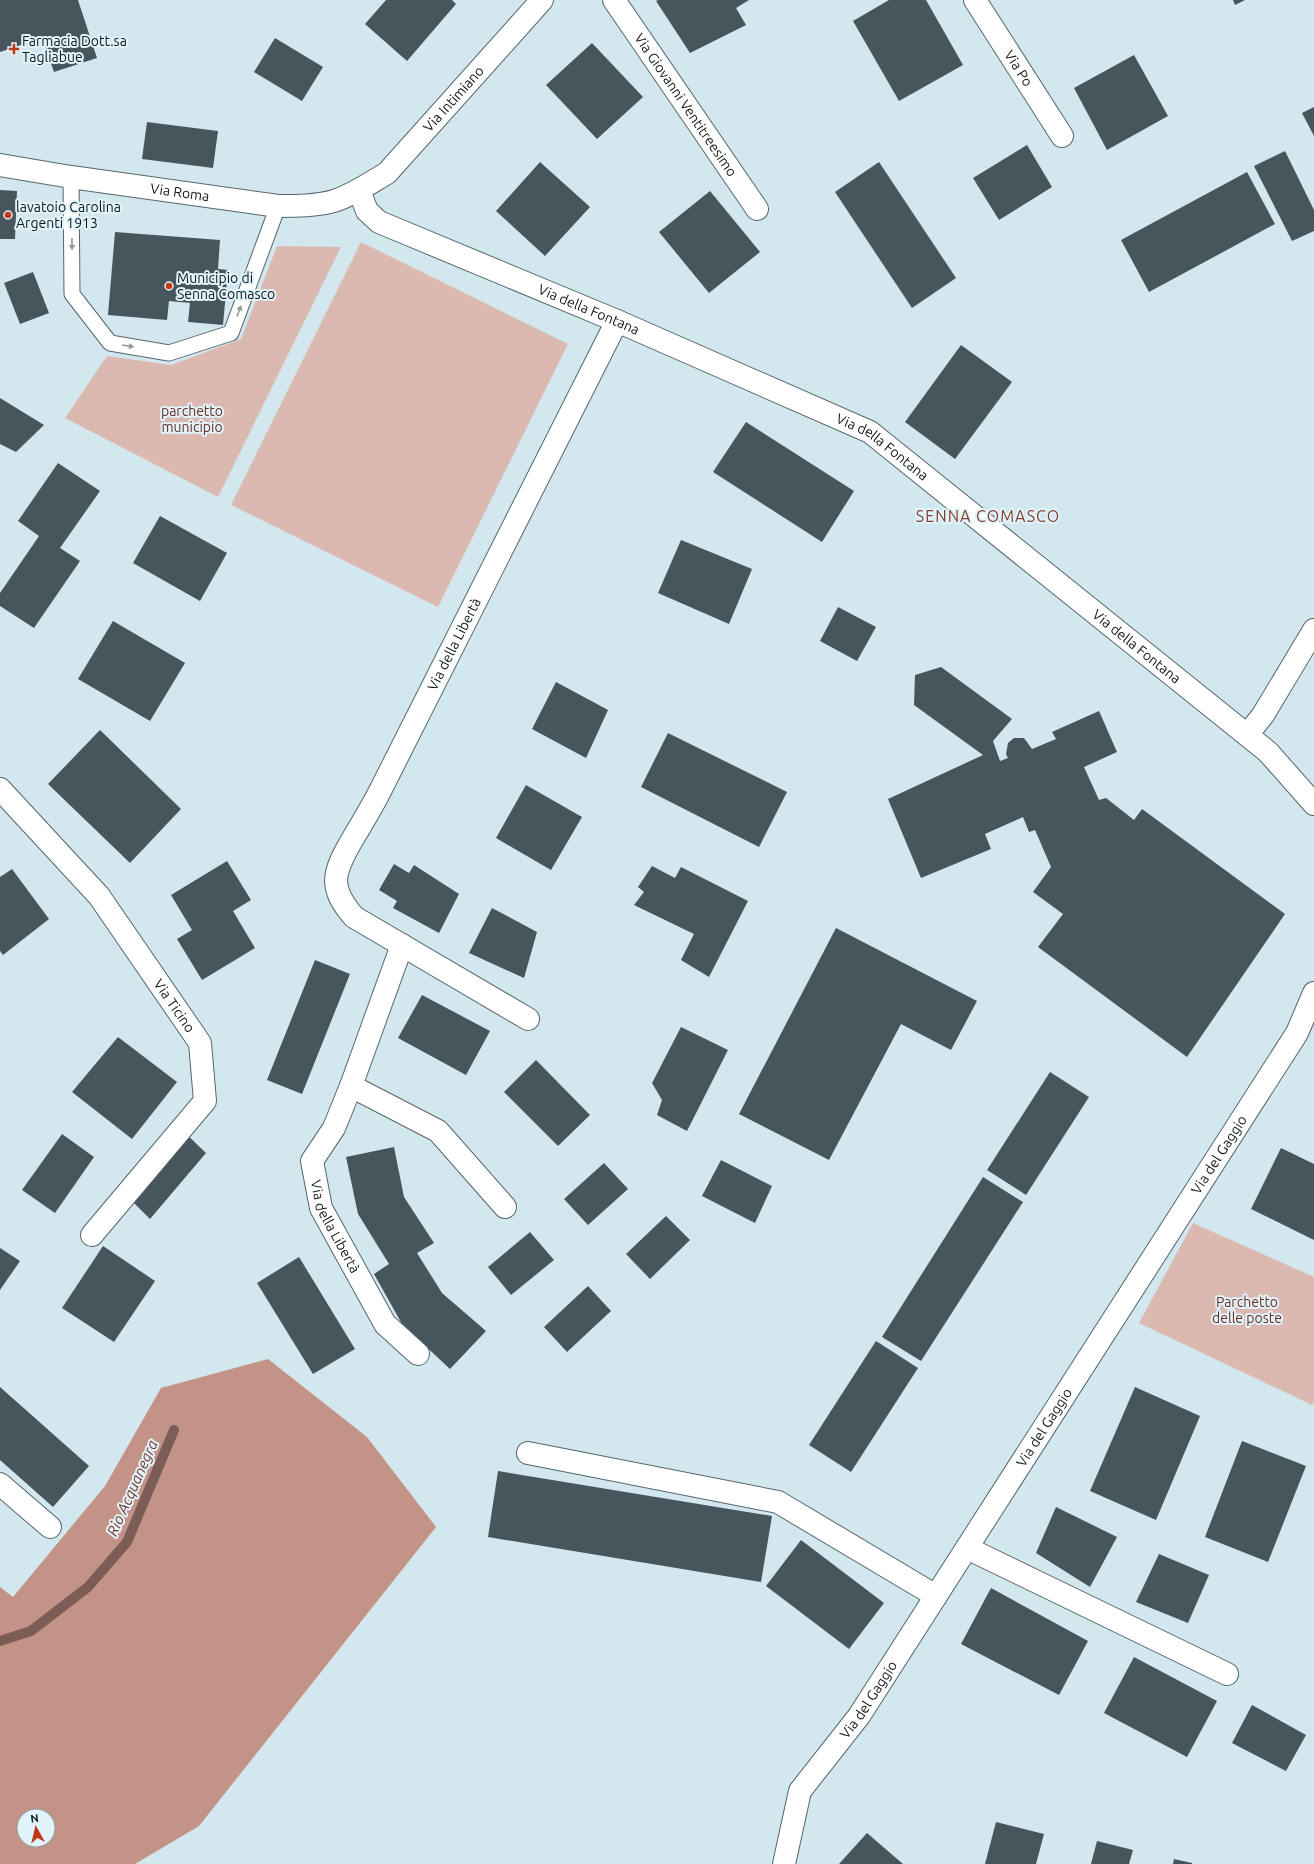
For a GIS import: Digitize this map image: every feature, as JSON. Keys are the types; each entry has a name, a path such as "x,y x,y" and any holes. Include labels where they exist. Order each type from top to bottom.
{"street":[{"name":"Via Intimiano","path":"359,190 387,173 542,0"},
{"name":"Via Giovanni Ventitreesimo","path":"614,0 757,209"},
{"name":"Via Po","path":"975,0 1062,136"},
{"name":"Via Roma","path":"0,165 71,177 278,206 309,205 334,201 359,190"},
{"name":"Via della Fontana","path":"359,190 367,211 379,222 617,321 870,432 1247,735"},
{"name":"Via della Libertà","path":"528,1018 354,917 340,898 336,886 336,877 339,863 378,795 617,321"},
{"path":"1314,630 1263,715 1247,735 1268,752 1314,804"},
{"name":"Via Ticino","path":"0,789 99,896 200,1043 205,1101 92,1235"},
{"name":"Via della Libertà","path":"402,945 351,1086 334,1128 312,1161 322,1208 385,1324 418,1354"},
{"name":"Via del Gaggio","path":"784,1864 800,1791 859,1716 1297,1033 1314,993"},
{"path":"351,1086 438,1131 505,1207"},
{"path":"528,1453 778,1502 936,1596"},
{"path":"0,1484 50,1527"},
{"path":"966,1548 1227,1674"}],"lane":[{"path":"71,177 72,294 110,344 169,353 231,332 278,206"}],"green space":[{"path":"361,242 568,344 438,607 231,505"},
{"name":"parchetto municipio","path":"277,246 341,247 218,497 65,418 107,356 171,365 241,339"},
{"name":"Parchetto delle poste","path":"1193,1223 1314,1277 1314,1401 1312,1405 1139,1323"}],"shaded area":[{"path":"268,1359 367,1437 436,1527 199,1826 135,1864 0,1864 0,1587 13,1597 105,1486 161,1388"}],"building":[{"path":"0,0 78,0 97,58 54,72 42,38 0,52"},
{"path":"386,0 452,0 456,4 407,61 365,24"},
{"path":"749,0 736,8 746,25 690,53 656,1"},
{"path":"889,0 926,0 963,65 899,101 853,21"},
{"path":"1233,0 1245,0 1235,5"},
{"path":"275,38 323,67 302,101 254,72"},
{"path":"592,43 643,97 597,139 546,85"},
{"path":"1134,55 1168,116 1107,150 1074,88"},
{"path":"1314,107 1314,136 1302,113"},
{"path":"147,122 218,131 213,168 142,159"},
{"path":"1027,145 1052,187 999,220 973,178"},
{"path":"1285,151 1314,210 1314,231 1292,241 1254,166"},
{"path":"540,162 590,207 545,256 496,211"},
{"path":"879,162 956,278 912,308 835,192"},
{"path":"1247,172 1275,224 1149,292 1121,240"},
{"name":"lavatoio Carolina Argenti 1913","path":"0,190 17,191 15,239 0,239"},
{"path":"710,191 760,252 709,293 659,232"},
{"name":"Municipio di Senna Comasco","path":"115,232 220,240 218,269 228,270 223,325 188,322 190,303 169,301 167,320 108,315"},
{"path":"33,272 49,313 20,324 4,283"},
{"path":"961,345 1012,382 955,459 905,422"},
{"path":"0,398 44,425 16,452 0,444"},
{"path":"746,422 854,491 822,542 713,472"},
{"path":"58,463 100,491 60,548 80,561 34,628 0,606 0,593 39,536 18,521"},
{"path":"160,516 227,553 200,601 133,563"},
{"path":"681,540 752,569 729,624 658,593"},
{"path":"838,607 876,627 857,661 820,641"},
{"path":"113,621 185,663 150,721 78,679"},
{"path":"941,667 1012,719 993,741 1000,761 1008,758 1006,754 1008,743 1014,738 1024,738 1032,749 1056,739 1052,732 1099,711 1117,752 1084,767 1099,800 1106,798 1134,820 1142,809 1285,914 1187,1057 1038,947 1063,914 1033,892 1051,867 1035,830 1029,832 1023,817 985,834 991,849 921,878 888,799 983,755 914,705 915,675"},
{"path":"556,682 608,710 586,758 532,729"},
{"path":"100,730 181,809 130,863 48,784"},
{"path":"668,733 787,792 759,847 641,787"},
{"path":"526,785 582,817 551,870 496,838"},
{"path":"227,861 251,900 233,911 255,948 202,980 177,939 192,930 171,895"},
{"path":"394,864 409,873 414,865 459,894 439,933 393,908 397,901 379,890"},
{"path":"652,866 675,878 681,867 748,901 709,977 681,960 694,934 634,905 644,892 638,887"},
{"path":"12,869 49,919 3,955 0,951 0,877"},
{"path":"492,908 537,932 524,978 469,953"},
{"path":"836,928 977,1001 951,1050 901,1024 829,1160 739,1114"},
{"path":"315,960 350,974 302,1094 267,1080"},
{"path":"422,995 490,1031 466,1075 398,1038"},
{"path":"681,1027 728,1050 687,1131 657,1115 662,1100 652,1083"},
{"path":"118,1037 177,1082 132,1139 72,1092"},
{"path":"536,1060 590,1115 558,1146 504,1092"},
{"path":"1050,1072 1089,1097 1026,1195 987,1170"},
{"path":"181,1129 206,1153 150,1219 126,1195"},
{"path":"62,1134 94,1157 55,1213 22,1190"},
{"path":"394,1147 404,1197 434,1243 417,1253 442,1293 486,1331 450,1369 402,1324 374,1274 389,1264 358,1214 346,1157"},
{"path":"1281,1148 1314,1164 1314,1240 1251,1209"},
{"path":"721,1160 772,1186 755,1223 702,1196"},
{"path":"604,1163 628,1189 588,1225 564,1199"},
{"path":"983,1177 1023,1202 921,1361 882,1337"},
{"path":"666,1216 690,1240 650,1279 626,1254"},
{"path":"530,1232 554,1260 511,1295 488,1267"},
{"path":"103,1246 155,1281 114,1342 62,1308"},
{"path":"0,1248 20,1261 0,1290"},
{"path":"299,1257 355,1349 313,1374 257,1283"},
{"path":"588,1286 611,1311 567,1352 544,1327"},
{"path":"876,1341 918,1368 851,1472 809,1445"},
{"path":"0,1387 89,1466 53,1507 0,1460"},
{"path":"1135,1387 1200,1416 1156,1520 1090,1491"},
{"path":"1242,1441 1306,1466 1268,1562 1205,1537"},
{"path":"498,1471 772,1516 761,1582 488,1537"},
{"path":"1056,1507 1117,1537 1090,1587 1036,1553"},
{"path":"801,1540 884,1603 849,1649 766,1586"},
{"path":"1159,1554 1209,1575 1188,1623 1136,1602"},
{"path":"991,1588 1088,1641 1059,1695 961,1644"},
{"path":"1134,1657 1217,1701 1187,1757 1104,1713"},
{"path":"1252,1705 1306,1735 1286,1771 1232,1743"},
{"path":"996,1822 1044,1834 1036,1864 985,1864"},
{"path":"867,1833 903,1864 839,1864"},
{"path":"1097,1841 1133,1850 1129,1864 1091,1864"},
{"path":"1174,1859 1192,1863 1192,1864 1173,1864"}],"waterway":[{"name":"Rio Acquanegra","path":"0,1641 31,1631 88,1587 127,1542 174,1430"}],"place":[{"name":"Farmacia Dott.sa Tagliabue","path":"14,49"},
{"name":"lavatoio Carolina Argenti 1913","path":"8,215"},
{"name":"Municipio di Senna Comasco","path":"169,286"}],"district":[{"name":"SENNA COMASCO","path":"988,516"}]}
